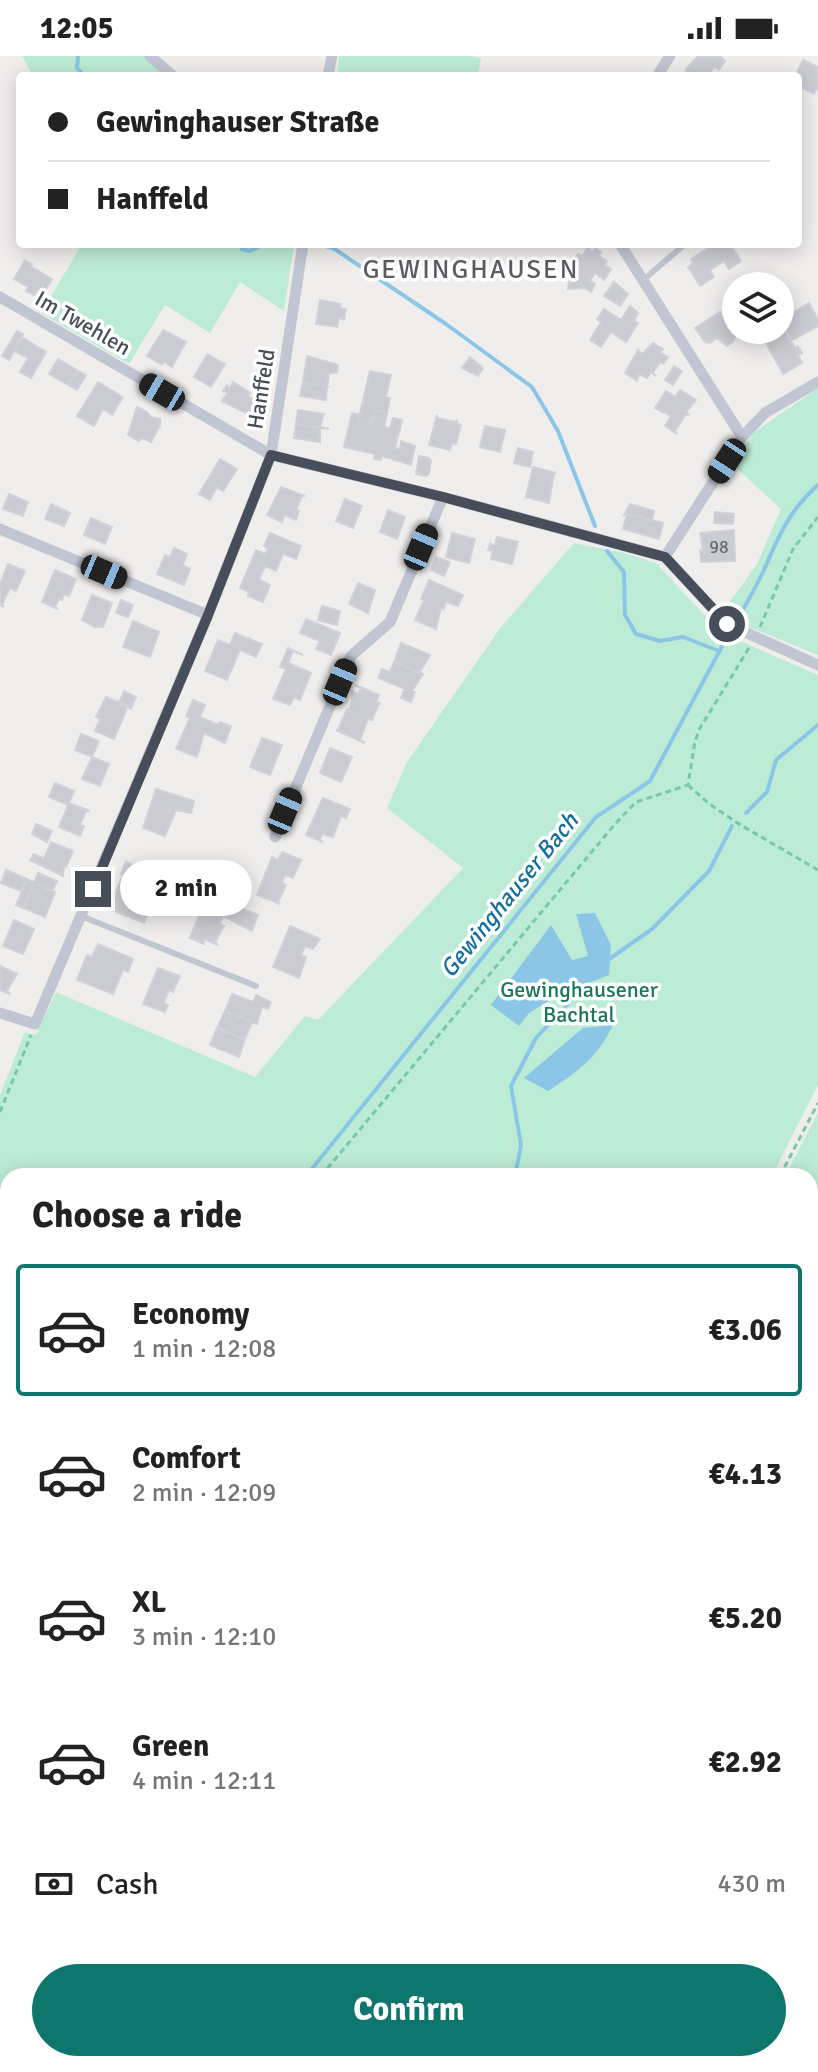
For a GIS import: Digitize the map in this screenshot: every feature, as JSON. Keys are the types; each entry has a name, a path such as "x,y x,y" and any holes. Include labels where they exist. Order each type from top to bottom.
{"street":[{"path":"150,56 168,72"},
{"name":"Hanffeld","path":"35,1024 208,615 271,455 302,248"},
{"path":"622,248 742,437"},
{"name":"Im Twehlen","path":"0,297 271,455 443,497 665,557"},
{"path":"818,382 765,413 742,437 665,557 732,627 818,665"},
{"path":"275,837 351,656 390,622 443,497"},
{"path":"0,529 208,615"},
{"path":"0,1013 35,1024"}],"lane":[{"path":"642,281 680,248"},
{"path":"81,916 256,986"}],"path":[{"path":"688,785 700,728 756,638 793,549 818,517"},
{"path":"688,785 729,817 818,870"},
{"path":"328,1168 615,824 636,802 688,785"},
{"path":"0,1112 35,1024"},
{"path":"784,1168 818,1103"}],"green space":[{"path":"22,56 147,56 164,72 31,72"},
{"path":"339,56 481,58 479,72 337,72"},
{"path":"80,248 293,248 284,311 240,282 210,333 165,305 129,364 41,313"},
{"path":"818,388 818,655 739,623 723,611 757,564 781,509 732,464 753,433"},
{"name":"Gewinghausener Bachtal","path":"574,543 656,563 709,620 731,637 818,675 818,1085 776,1168 0,1168 0,1095 25,1032 36,1035 56,992 255,1077 305,1016 318,1020 463,868 387,808 407,762 501,627"},
{"path":"818,1113 818,1168 789,1168"}],"water":[{"path":"595,913 611,945 609,975 574,986 558,985 540,978 533,987 548,1001 529,1013 519,1026 491,1005 551,925 572,960 588,956 576,914"},
{"path":"613,1025 586,1063 548,1091 524,1078 583,1028"}],"building":[{"path":"698,56 720,56 725,61 719,70 714,67 711,72 686,72"},
{"path":"803,60 818,67 818,87 814,94 802,88 802,72 797,72"},
{"path":"587,248 593,252 595,248 611,269 604,280 595,273 590,281 595,284 591,292 585,288 568,289 575,265 572,263 578,254 582,257"},
{"path":"709,248 733,248 741,261 729,269 724,261 710,270 714,277 700,286 688,267 693,263 691,259"},
{"path":"25,260 52,279 42,296 26,291 28,287 14,279"},
{"path":"614,282 628,294 620,306 604,296"},
{"path":"320,300 341,304 340,308 346,309 344,319 339,318 337,327 316,324"},
{"path":"809,303 818,326 794,339 794,312"},
{"path":"630,306 638,313 634,321 638,323 626,342 611,332 601,347 590,340 601,322 597,319 604,309 621,320"},
{"path":"720,312 722,342 717,338 710,343 705,342 695,328"},
{"path":"163,330 186,342 172,367 147,356"},
{"path":"17,331 23,334 9,360 2,356"},
{"path":"22,337 46,352 31,378 20,372 28,358 14,351"},
{"path":"653,343 663,349 660,353 668,357 663,364 660,362 653,373 656,376 651,372 647,378 639,374 637,381 625,373 638,350 642,354"},
{"path":"767,344 793,344 802,353 798,355 802,363 783,374"},
{"path":"207,354 225,364 211,387 194,377"},
{"path":"307,356 338,365 337,373 329,373 329,387 303,382"},
{"path":"470,357 483,368 478,376 462,368"},
{"path":"58,359 77,370 68,385 49,374"},
{"path":"674,366 682,371 673,385 665,380"},
{"path":"77,370 86,375 77,390 68,385"},
{"path":"370,371 391,375 386,397 390,398 387,413 375,410 371,424 358,421"},
{"path":"98,382 123,397 112,415 103,409 94,426 77,416"},
{"path":"233,382 256,401 248,414 222,401 227,393 223,391 227,385 230,388"},
{"path":"303,382 327,387 326,400 300,396"},
{"path":"680,390 696,400 686,412 689,415 686,414 675,431 677,434 665,426 671,416 655,408 666,391 675,397"},
{"path":"137,407 160,419 160,426 151,442 142,438 139,441 128,435"},
{"path":"298,410 324,414 320,427 329,429 296,424"},
{"path":"375,410 387,413 384,427 390,428 393,418 402,420 395,448 400,449 401,441 415,446 411,465 382,456 381,460 374,459 375,454 344,447 352,413 360,414 358,421 371,424"},
{"path":"437,415 437,418 457,420 457,424 461,425 456,444 452,443 450,450 429,445"},
{"path":"296,424 329,429 320,428 320,442 294,438"},
{"path":"485,426 505,430 500,452 480,447"},
{"path":"518,448 533,452 530,467 514,463"},
{"path":"419,456 431,461 426,476 416,474"},
{"path":"220,459 237,469 223,491 217,487 210,500 199,494"},
{"path":"533,467 556,473 549,503 526,497"},
{"path":"281,487 305,496 302,496 296,510 299,511 296,520 284,515 282,522 267,515"},
{"path":"9,494 28,502 23,516 3,509"},
{"path":"345,499 362,506 353,528 336,521"},
{"path":"51,504 70,513 64,526 45,519"},
{"path":"630,504 654,511 652,520 624,515"},
{"path":"388,510 405,517 397,539 380,532"},
{"path":"715,512 734,514 733,524 714,523"},
{"path":"627,514 663,523 659,539 623,529"},
{"path":"91,518 112,527 105,544 84,535"},
{"path":"734,530 735,561 701,562 700,550 703,550 700,533"},
{"path":"270,533 301,546 296,559 283,554 276,571 265,566 259,580 270,585 263,602 248,596 249,592 240,588 256,550 265,554 268,548 264,546"},
{"path":"452,533 475,539 469,563 446,557"},
{"path":"497,537 518,542 512,564 491,559 493,551 488,550 490,544 495,545"},
{"path":"174,548 187,554 183,565 190,569 184,585 157,574 165,555 170,557"},
{"path":"436,557 450,562 444,576 431,570"},
{"path":"8,564 25,571 16,591 10,588 2,605 4,607 0,605 0,584"},
{"path":"55,570 76,579 69,596 64,594 62,600 59,599 55,607 58,609 42,602"},
{"path":"429,580 463,595 458,606 446,602 444,609 441,608 436,629 415,620"},
{"path":"358,583 375,590 368,613 349,604"},
{"path":"92,595 112,603 103,627 95,627 82,620"},
{"path":"121,600 133,605 128,617 116,613"},
{"path":"322,606 340,611 337,625 318,620"},
{"path":"306,619 340,633 331,655 316,649 320,641 300,633"},
{"path":"133,621 159,632 150,657 123,647"},
{"path":"235,633 262,644 256,657 240,650 227,680 205,671 218,640 230,645"},
{"path":"401,643 430,655 420,672 423,674 394,662"},
{"path":"288,648 303,655 293,651 288,663 311,673 300,700 294,697 290,705 273,699 286,669 280,667"},
{"path":"394,662 423,674 412,691 415,692 411,702 401,698 405,689 378,678 382,669 390,672"},
{"path":"355,685 379,695 376,701 381,704 372,720 368,719 360,740 365,743 336,730 349,710 352,691 358,694 361,688"},
{"path":"124,691 136,697 131,709 119,703"},
{"path":"106,697 128,706 114,739 95,731 100,719 96,717"},
{"path":"193,700 205,705 200,717 231,726 225,743 204,733 197,757 176,749 190,718 186,716"},
{"path":"81,734 99,741 92,757 75,750"},
{"path":"262,738 282,745 270,775 250,767"},
{"path":"330,748 352,757 341,782 320,773"},
{"path":"92,757 109,764 100,786 82,779"},
{"path":"55,783 74,791 68,805 49,797"},
{"path":"156,789 194,801 191,813 176,810 165,836 143,828"},
{"path":"323,798 350,809 346,818 341,816 333,837 322,834 320,840 323,842 306,835"},
{"path":"69,803 90,811 86,811 80,825 84,826 80,836 59,827"},
{"path":"36,824 52,831 47,842 32,834"},
{"path":"51,842 73,851 64,866 63,876 30,860 34,854 44,859"},
{"path":"282,852 301,860 293,878 285,875 282,883 286,885 278,902 280,904 257,895 272,857 278,860"},
{"path":"126,862 140,868 135,880 121,874"},
{"path":"6,870 27,879 21,891 1,883"},
{"path":"38,873 57,881 52,891 34,883"},
{"path":"123,875 144,883 137,901 151,907 144,923 109,909"},
{"path":"27,879 34,882 23,908 16,905"},
{"path":"34,883 55,892 45,917 23,908"},
{"path":"209,890 225,897 222,900 258,915 252,931 223,916 220,924 224,926 215,942 218,945 204,939 204,944 190,938"},
{"path":"14,920 34,929 23,954 3,946"},
{"path":"290,926 320,939 313,949 305,946 301,955 306,957 299,978 273,967"},
{"path":"98,944 133,959 128,972 123,970 113,994 77,980 87,955 92,957"},
{"path":"0,966 17,974 7,991 10,994 0,990"},
{"path":"158,968 180,976 173,992 169,990 164,1003 168,1005 165,1012 143,1004"},
{"path":"232,994 253,1002 256,995 271,1002 268,1009 262,1007 257,1024 225,1011"},
{"path":"225,1011 252,1022 245,1039 217,1028"},
{"path":"217,1028 245,1039 239,1057 210,1045"}],"waterway":[{"path":"78,56 77,68 80,72"},
{"path":"242,248 250,251 256,248"},
{"path":"333,248 446,324 532,387 558,431 595,526"},
{"name":"Gewinghauser Bach","path":"737,621 786,524 818,485"},
{"path":"607,551 624,572 625,615 636,634 660,641 683,637 719,651"},
{"name":"Gewinghauser Bach","path":"312,1168 596,817 650,781 728,635"},
{"path":"746,813 767,792 776,760 818,725"},
{"path":"608,960 652,929 709,871 732,826"},
{"path":"517,1168 521,1145 511,1086 536,1038 589,981"}],"district":[{"name":"GEWINGHAUSEN","path":"471,270"}],"route":[{"path":"93,889 208,615 271,455 443,497 665,557 727,624"}]}
